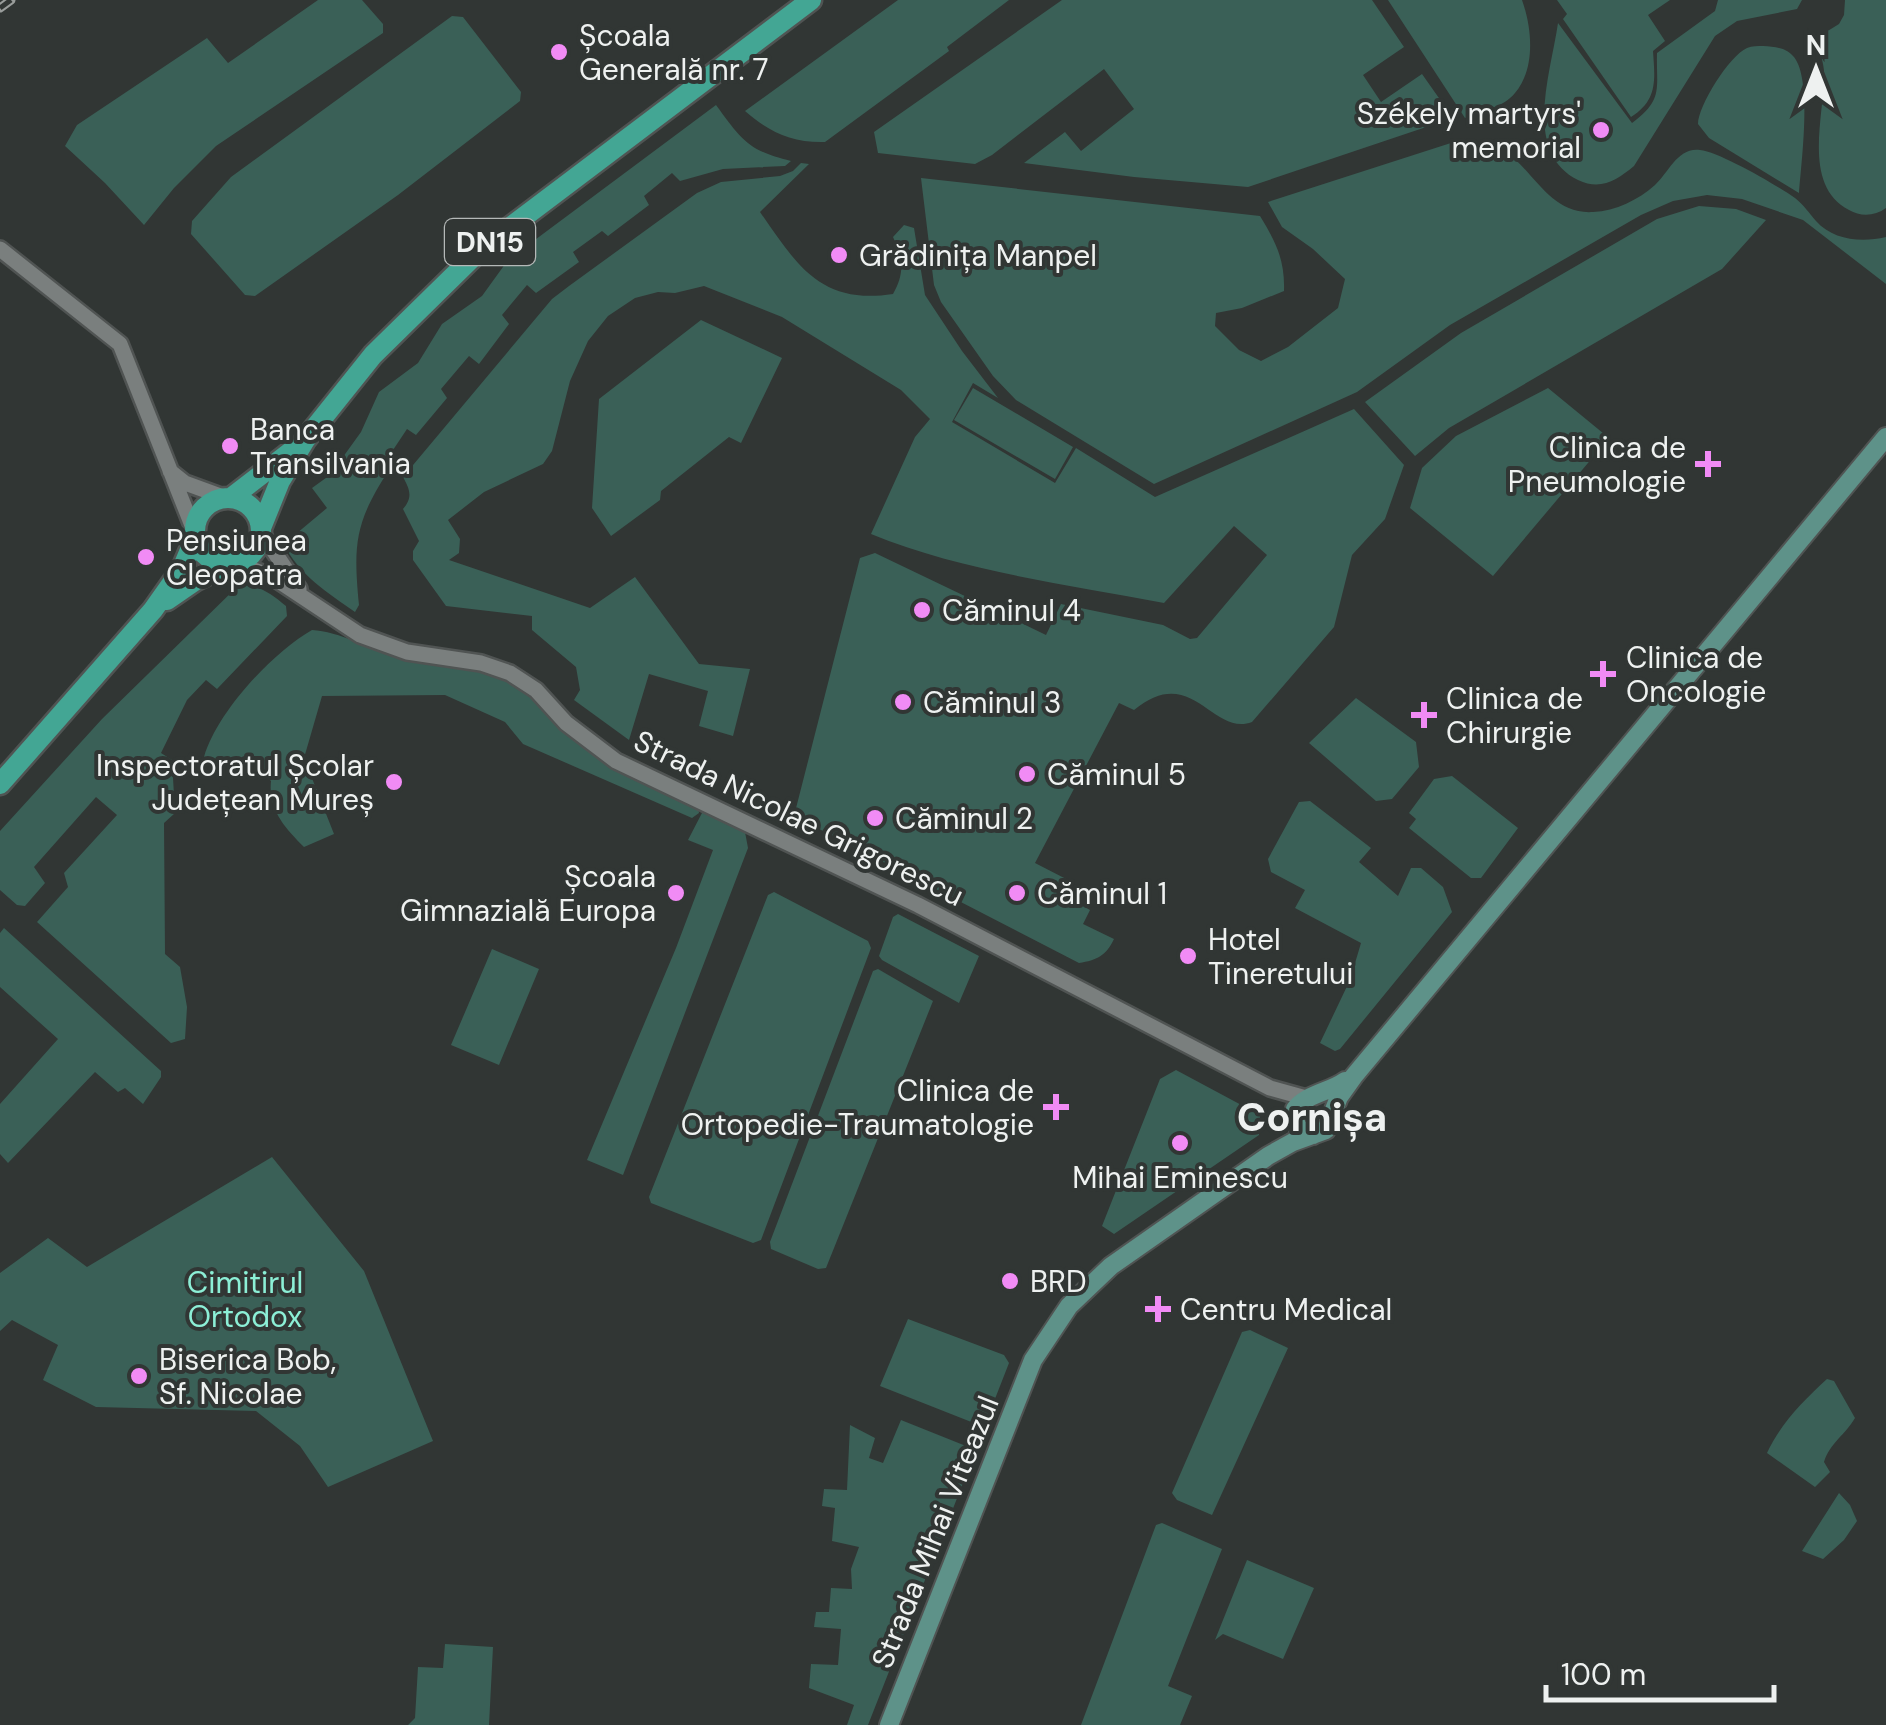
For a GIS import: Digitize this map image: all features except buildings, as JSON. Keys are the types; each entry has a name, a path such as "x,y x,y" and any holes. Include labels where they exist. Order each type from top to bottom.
{"main road":[{"name":"DN15","path":"153,610 196,580 254,553 280,481 305,440 373,355 480,250 811,0"},
{"path":"1268,1156 1326,1130 1339,1096 1354,1076 1886,437"},
{"name":"DN15","path":"0,784 153,610 182,569 203,509 228,498 305,440"},
{"path":"228,498 240,500 254,511 261,530"},
{"path":"195,535 205,556 232,563"},
{"path":"1268,1156 1287,1135 1300,1102 1332,1090 1354,1076"},
{"path":"1310,1098 1327,1103 1332,1116"},
{"path":"1294,1117 1300,1130 1313,1135"},
{"name":"Strada Mihai Viteazul","path":"889,1725 1033,1360 1069,1306 1111,1266 1268,1156"}],"street":[{"path":"0,249 120,344 195,535"},
{"path":"167,468 185,483 228,498"},
{"name":"Strada Nicolae Grigorescu","path":"261,530 280,564 311,604"},
{"name":"Strada Nicolae Grigorescu","path":"232,563 271,576 360,634 407,652 481,664 510,673 536,690 566,722 616,761 936,914 1270,1088 1310,1098"},
{"name":"Strada Nicolae Grigorescu","path":"1270,1088 1286,1102 1294,1117"}],"green space":[{"path":"318,0 362,0 383,24 383,33 216,146 144,225 65,146 77,125 207,38 228,63"},
{"path":"898,0 1009,0 947,47 949,51 825,142 782,135 745,111"},
{"path":"1062,0 1372,0 1404,47 1363,75 1381,102 1422,74 1453,118 1248,187 1024,163 1065,132 1081,151 1134,109 1104,69 975,164 878,153 874,132"},
{"path":"1388,0 1522,0 1530,48 1522,83 1499,105 1465,118"},
{"path":"1557,0 1670,0 1648,15 1665,41 1653,51 1650,96 1631,117 1563,19 1567,14"},
{"path":"1718,0 1802,0 1797,9 1737,21 1715,36 1634,166 1621,176 1608,182 1586,183 1561,167 1550,151 1544,110 1558,23 1632,123 1654,100 1657,53 1715,11"},
{"path":"1845,0 1886,0 1886,208 1868,215 1849,210 1834,199 1820,168 1824,71 1818,37 1839,24"},
{"path":"452,16 463,17 521,92 520,101 398,195 255,296 245,295 191,234 192,221 231,177"},
{"path":"1747,48 1779,48 1793,56 1803,82 1799,193 1709,138 1698,124 1709,94 1732,61"},
{"path":"716,105 755,148 791,161 785,166 723,169 680,181 672,173 644,196 649,205 608,236 602,231 573,252 579,262 536,293 527,285 502,315 509,324 479,364 469,356 441,389 447,398 416,435 407,429 385,462 389,470 369,504 359,534 359,605 355,612 315,582 284,544 327,508 312,488 330,475 361,432 379,392 418,363 442,324 482,296 508,260"},
{"path":"1473,141 1502,149 1565,206 1593,212 1618,207 1641,195 1686,152 1709,152 1787,193 1823,227 1839,236 1857,240 1886,237 1886,284 1803,220 1742,199 1707,195 1673,201 1641,215 1450,325 1357,392 1154,484 1016,400 993,376 941,302 934,285 921,178 1260,216 1278,252 1284,291 1242,308 1216,313 1215,326 1239,350 1261,361 1288,347 1338,308 1345,279 1282,227 1268,202 1454,142"},
{"path":"801,163 809,164 760,212 786,249 813,277 829,287 868,296 893,294 901,266 893,237 904,225 914,228 925,295 998,398 973,383 952,422 1055,483 1076,448 1155,497 1354,409 1404,465 1385,519 1352,555 1334,627 1252,722 1238,724 1225,720 1186,697 1171,694 1154,697 1134,710 1119,703 1035,863 1072,882 1064,896 1090,910 1083,924 1114,939 1096,959 1079,963 794,816 860,558 875,553 1046,635 1061,604 1163,625 1190,639 1197,638 1267,555 1234,526 1164,603 979,568 871,534 915,437 930,419 901,390 782,317 704,286 635,298 608,316 588,341 570,381 552,451 543,464 484,492 448,520 460,539 459,553 449,560 590,608 635,577 699,664 750,669 733,736 699,726 708,691 649,674 629,740 574,700 580,690 576,667 532,630 532,616 446,606 413,560 419,541 403,509 409,493 403,477 552,299 697,193 721,182 780,176"},
{"path":"1699,206 1736,209 1766,220 1722,269 1449,428 1415,456 1365,402 1461,333 1657,219"},
{"path":"701,320 782,358 741,443 729,437 661,491 660,500 611,536 592,508 599,399"},
{"path":"973,388 1073,447 1055,479 954,420"},
{"path":"1548,388 1609,438 1493,576 1410,508 1422,468 1456,436"},
{"path":"240,584 270,594 286,606 287,616 217,689 206,680 187,700 161,753 172,760 175,813 164,823 165,954 180,967 187,1007 185,1039 171,1043 37,922 68,887 64,873 117,815 96,797 34,867 45,883 25,906 17,905 0,890 0,831 102,719"},
{"path":"312,630 400,657 480,669 506,678 523,688 564,728 698,806 699,813 692,818 523,744 505,722 445,695 322,696 304,758 334,834 304,847 275,810 271,781 248,758 204,757 221,721 248,685 280,653"},
{"path":"1356,698 1416,742 1419,767 1392,799 1376,801 1309,743"},
{"path":"1452,776 1518,828 1481,878 1471,878 1409,828 1416,819 1409,813 1434,779"},
{"path":"1310,801 1371,848 1359,862 1398,896 1411,868 1421,868 1443,887 1452,912 1335,1051 1320,1043 1350,980 1361,943 1295,908 1305,890 1271,872 1268,859 1299,802"},
{"path":"703,811 745,832 748,848 623,1175 587,1160 713,850 688,840"},
{"path":"774,892 868,941 871,948 761,1240 753,1243 651,1203 649,1197 768,895"},
{"path":"898,914 979,956 959,1003 879,956 893,917"},
{"path":"4,928 161,1071 143,1104 125,1088 118,1092 95,1072 8,1163 0,1154 0,1104 58,1039 0,987 0,933"},
{"path":"492,949 539,969 499,1065 451,1045"},
{"path":"878,969 933,1001 826,1268 818,1269 771,1249 770,1242 873,971"},
{"path":"1176,1070 1260,1115 1259,1135 1114,1234 1102,1226 1160,1079"},
{"name":"Cimitirul Ortodox","path":"272,1157 364,1271 433,1441 328,1487 300,1446 256,1411 96,1407 43,1380 58,1345 12,1320 0,1331 0,1273 48,1238 87,1267"},
{"path":"908,1319 1004,1355 1009,1363 984,1427 880,1386"},
{"path":"1250,1330 1288,1348 1212,1515 1177,1500 1172,1493 1242,1332"},
{"path":"1827,1379 1834,1381 1855,1418 1830,1450 1824,1462 1830,1472 1815,1487 1767,1453 1793,1413"},
{"path":"901,1420 976,1450 868,1725 847,1725 854,1705 809,1688 811,1664 838,1665 841,1629 814,1627 816,1612 829,1612 831,1588 852,1589 851,1569 859,1547 832,1541 835,1508 822,1506 824,1489 847,1490 850,1425 875,1438 869,1458 883,1463"},
{"path":"1839,1493 1857,1521 1823,1559 1802,1551"},
{"path":"1162,1523 1222,1549 1168,1686 1192,1696 1180,1725 1081,1725 1156,1525"},
{"path":"1247,1560 1314,1588 1283,1659 1223,1634 1215,1640"},
{"path":"445,1644 493,1647 489,1725 408,1725 415,1718 418,1667 443,1668"}],"railway":[{"path":"0,8 11,0"}],"place":[{"name":"Școala Generală nr. 7","path":"559,52"},
{"name":"Székely martyrs' memorial","path":"1601,130"},
{"name":"Grădinița Manpel","path":"839,255"},
{"name":"Banca Transilvania","path":"230,446"},
{"name":"Clinica de Pneumologie","path":"1708,464"},
{"name":"Pensiunea Cleopatra","path":"146,557"},
{"name":"Căminul 4","path":"922,610"},
{"name":"Clinica de Oncologie","path":"1603,674"},
{"name":"Căminul 3","path":"903,702"},
{"name":"Clinica de Chirurgie","path":"1424,715"},
{"name":"Căminul 5","path":"1027,774"},
{"name":"Inspectoratul Școlar Județean Mureș","path":"394,782"},
{"name":"Căminul 2","path":"875,818"},
{"name":"Școala Gimnazială Europa","path":"676,893"},
{"name":"Căminul 1","path":"1017,893"},
{"name":"Hotel Tineretului","path":"1188,956"},
{"name":"Clinica de Ortopedie-Traumatologie","path":"1056,1107"},
{"name":"Mihai Eminescu","path":"1180,1143"},
{"name":"BRD","path":"1010,1281"},
{"name":"Centru Medical","path":"1158,1309"},
{"name":"Biserica Bob, Sf. Nicolae","path":"139,1376"}],"district":[{"name":"Cornișa","path":"1312,1117"}]}
